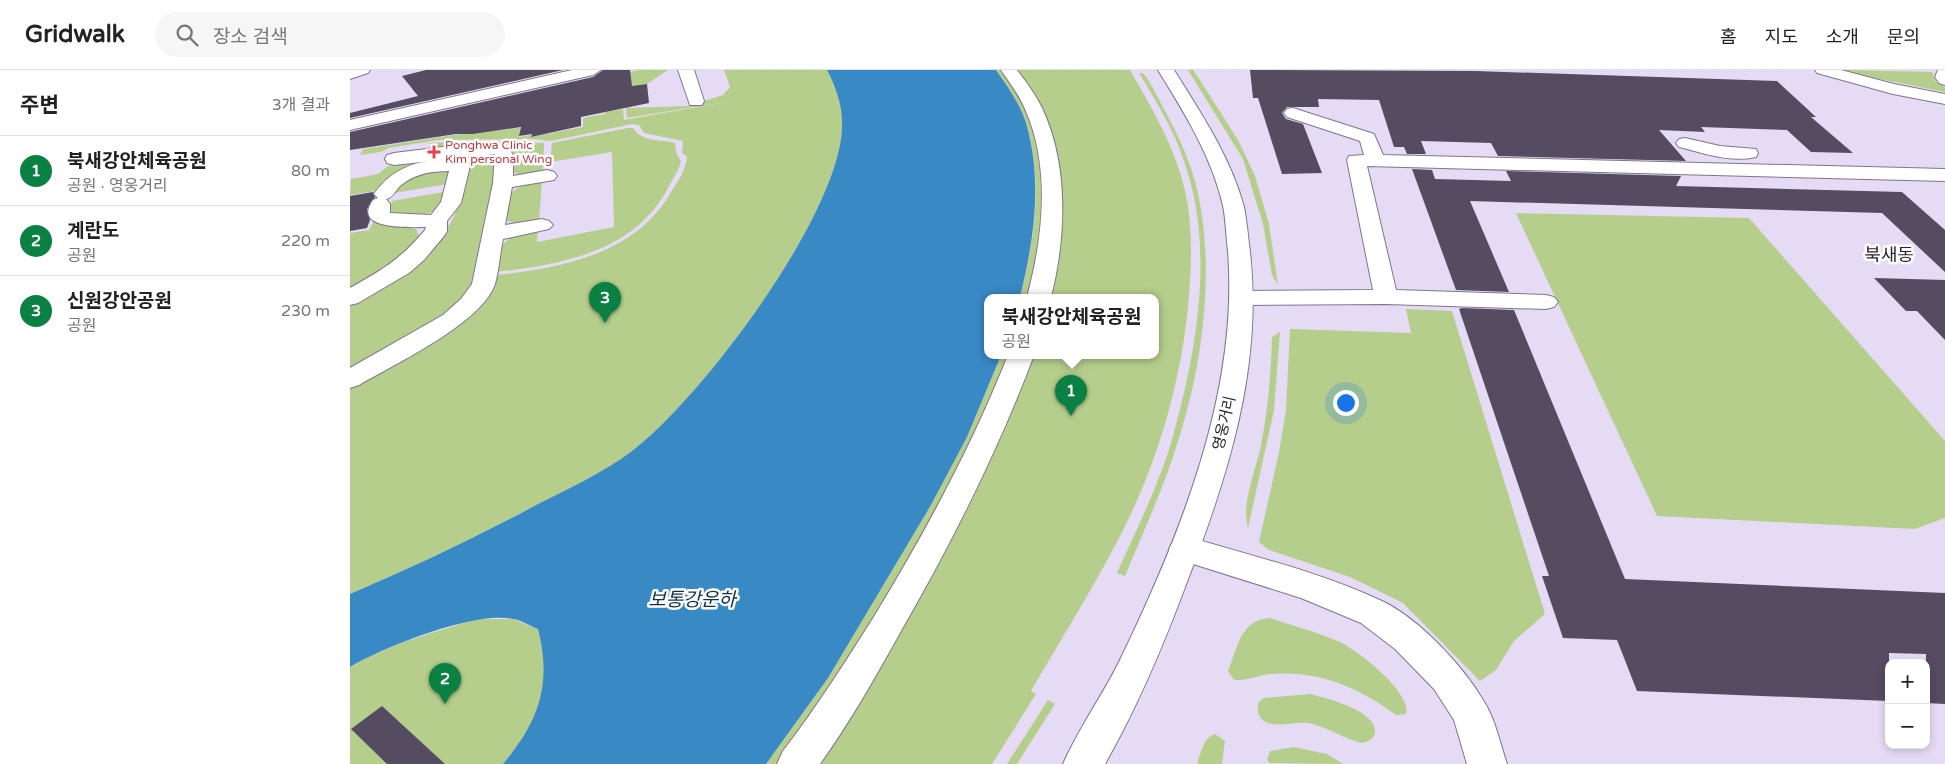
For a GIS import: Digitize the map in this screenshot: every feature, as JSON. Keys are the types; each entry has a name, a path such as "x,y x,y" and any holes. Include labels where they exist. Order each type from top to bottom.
{"street":[{"path":"350,74 362,70"},
{"path":"350,125 593,70"},
{"path":"686,70 696,101"},
{"path":"1010,70 1037,115 1050,166 1052,218 1043,281 1039,294"},
{"name":"영웅거리","path":"1083,764 1108,725 1157,618 1185,549 1219,448 1232,390 1242,298 1242,264 1230,196 1209,144 1166,70"},
{"path":"1823,70 1916,94 1945,98"},
{"path":"1945,70 1943,77 1945,80"},
{"path":"1916,94 1945,114"},
{"path":"1293,113 1368,138 1375,161"},
{"path":"1685,143 1720,152 1900,159 1920,174"},
{"path":"350,379 425,338 452,320 469,304 483,285 503,183 505,156 501,149 484,148 394,159"},
{"path":"1386,297 1356,160 1945,175"},
{"path":"350,298 368,289 408,261 436,231 437,221 451,203 458,185 460,166 450,164 407,173 393,182 382,199 380,216 389,220 437,221"},
{"path":"503,183 546,176"},
{"path":"493,234 542,225"},
{"path":"1242,298 1386,297 1546,302"},
{"path":"797,764 846,694 914,581 984,448 1020,359"},
{"path":"1185,549 1310,586 1373,613 1407,638 1447,678 1471,713 1487,764"}],"green space":[{"path":"639,70 668,70 647,84 626,87 624,73"},
{"path":"724,70 827,70 841,108 842,121 837,158 820,202 795,250 764,300 694,390 661,426 632,451 610,466 492,528 350,594 350,385 425,347 462,323 477,311 489,297 496,275 546,268 571,262 618,244 638,230 656,213 683,171 687,157 682,153 683,141 644,133 639,125 632,124 551,141 534,139 438,140 360,155 363,149 453,135 520,128 519,137 531,135 531,137 583,127 583,118 605,114 605,112 623,109 624,120 732,101 627,118 626,108 688,106 723,95 730,87"},
{"path":"996,70 1130,70 1172,150 1186,193 1190,222 1191,266 1187,320 1179,370 1167,419 1151,466 1130,515 1090,592 1031,691 1036,694 992,764 766,764 828,678 931,505 967,437 999,359 1159,359 1159,294 1021,294 1033,233 1036,189 1035,167 1026,124 1005,83"},
{"path":"1188,70 1193,70 1198,77 1238,140 1255,176 1269,224 1278,285 1272,275 1263,224 1243,159"},
{"path":"1845,70 1932,72 1935,81 1945,87 1945,92 1845,72"},
{"path":"1139,73 1143,73 1149,81 1175,130 1191,168 1201,212 1205,244 1206,277 1201,344 1188,408 1167,473 1125,576 1117,573 1162,471 1182,403 1195,334 1200,264 1199,229 1193,194 1184,161 1170,127"},
{"path":"633,128 641,136 652,140 675,143 677,155 681,161 668,188 654,210 636,227 616,241 594,251 571,259 497,272 501,246 513,235 538,229 537,242 614,227 612,152 550,162 552,143"},
{"path":"474,141 544,143 543,173 523,175 512,171 513,149 508,146 433,149 431,144 427,143"},
{"path":"488,151 494,154 497,162 470,289 452,312 422,331 350,367 350,304 405,266 443,233 455,215 461,199 470,159 407,169 388,179 375,191 350,195 351,179 378,174 388,166 428,158"},
{"path":"452,170 453,183 394,193 399,186 412,177 427,172"},
{"path":"542,181 539,220 514,223 505,220 509,194 521,186"},
{"path":"449,191 439,208 428,213 407,216 389,210 392,201"},
{"path":"1516,213 1749,218 1945,441 1945,518 1915,529 1657,516"},
{"path":"374,221 416,229 421,240 410,255 350,293 350,233 369,230"},
{"path":"1406,309 1452,311 1545,614 1514,641 1496,670 1480,681 1403,603 1350,577 1269,550 1259,542 1279,452 1286,410 1290,329 1411,333"},
{"path":"1280,332 1274,410 1248,528 1246,507 1266,418 1272,337"},
{"path":"1270,618 1332,638 1359,654 1382,673 1401,695 1406,705 1406,714 1396,715 1367,696 1337,682 1322,678 1289,673 1234,680 1228,671 1246,629 1260,620"},
{"path":"478,619 513,619 538,629 542,649 544,668 540,701 526,732 503,764 350,764 350,667 396,645"},
{"path":"1310,694 1359,711 1373,724 1375,734 1373,738 1362,743 1308,723 1271,724 1263,720 1259,714 1258,703 1264,698"},
{"path":"1048,700 1055,704 1017,764 1007,764"},
{"path":"1215,734 1225,741 1222,764 1197,764 1205,742"},
{"path":"1294,747 1327,754 1343,764 1270,763 1267,760 1270,751"}],"water":[{"name":"보통강운하","path":"827,70 996,70 1013,96 1026,123 1034,167 1035,210 1033,232 1021,294 984,294 984,359 999,359 967,437 931,505 828,678 766,764 503,764 526,733 534,717 543,685 544,668 538,629 513,619 476,620 453,625 406,641 350,667 350,594 469,540 598,473 632,451 661,426 694,390 764,300 795,250 820,202 837,158 842,121 838,95"}],"building":[{"path":"426,70 563,70 350,118 350,113 418,96 402,76"},
{"path":"603,70 630,70 632,86 647,84 649,103 581,117 581,126 531,137 532,134 519,136 521,127 473,134 456,134 350,150 350,132 593,77"},
{"path":"1250,70 1476,71 1777,81 1816,117 1811,117 1853,153 1811,152 1787,130 1701,127 1705,132 1659,130 1686,161 1498,156 1491,143 1421,141 1426,154 1407,154 1404,147 1394,147 1379,100 1318,99 1319,107 1287,107 1282,113 1286,119 1303,124 1322,173 1282,174 1258,98 1253,98"},
{"path":"1412,169 1432,170 1435,179 1511,181 1506,171 1681,176 1676,186 1902,192 1945,230 1945,272 1882,213 1470,201 1509,292 1456,290"},
{"path":"373,192 375,197 367,209 370,220 367,228 350,231 350,196"},
{"path":"1874,278 1945,280 1945,340 1917,311 1906,311"},
{"path":"1459,309 1514,310 1625,579 1945,593 1945,704 1930,703 1930,659 1926,659 1926,654 1889,653 1889,659 1885,659 1885,701 1637,691 1617,640 1563,638 1542,576 1549,576"},
{"path":"382,706 445,764 387,764 351,729"}],"place":[{"name":"Ponghwa Clinic Kim personal Wing","path":"434,152"},
{"name":"신원강안공원","path":"605,323"},
{"name":"북새강안체육공원","path":"1071,416"},
{"name":"계란도","path":"445,704"}],"district":[{"name":"북새동","path":"1889,255"}]}
